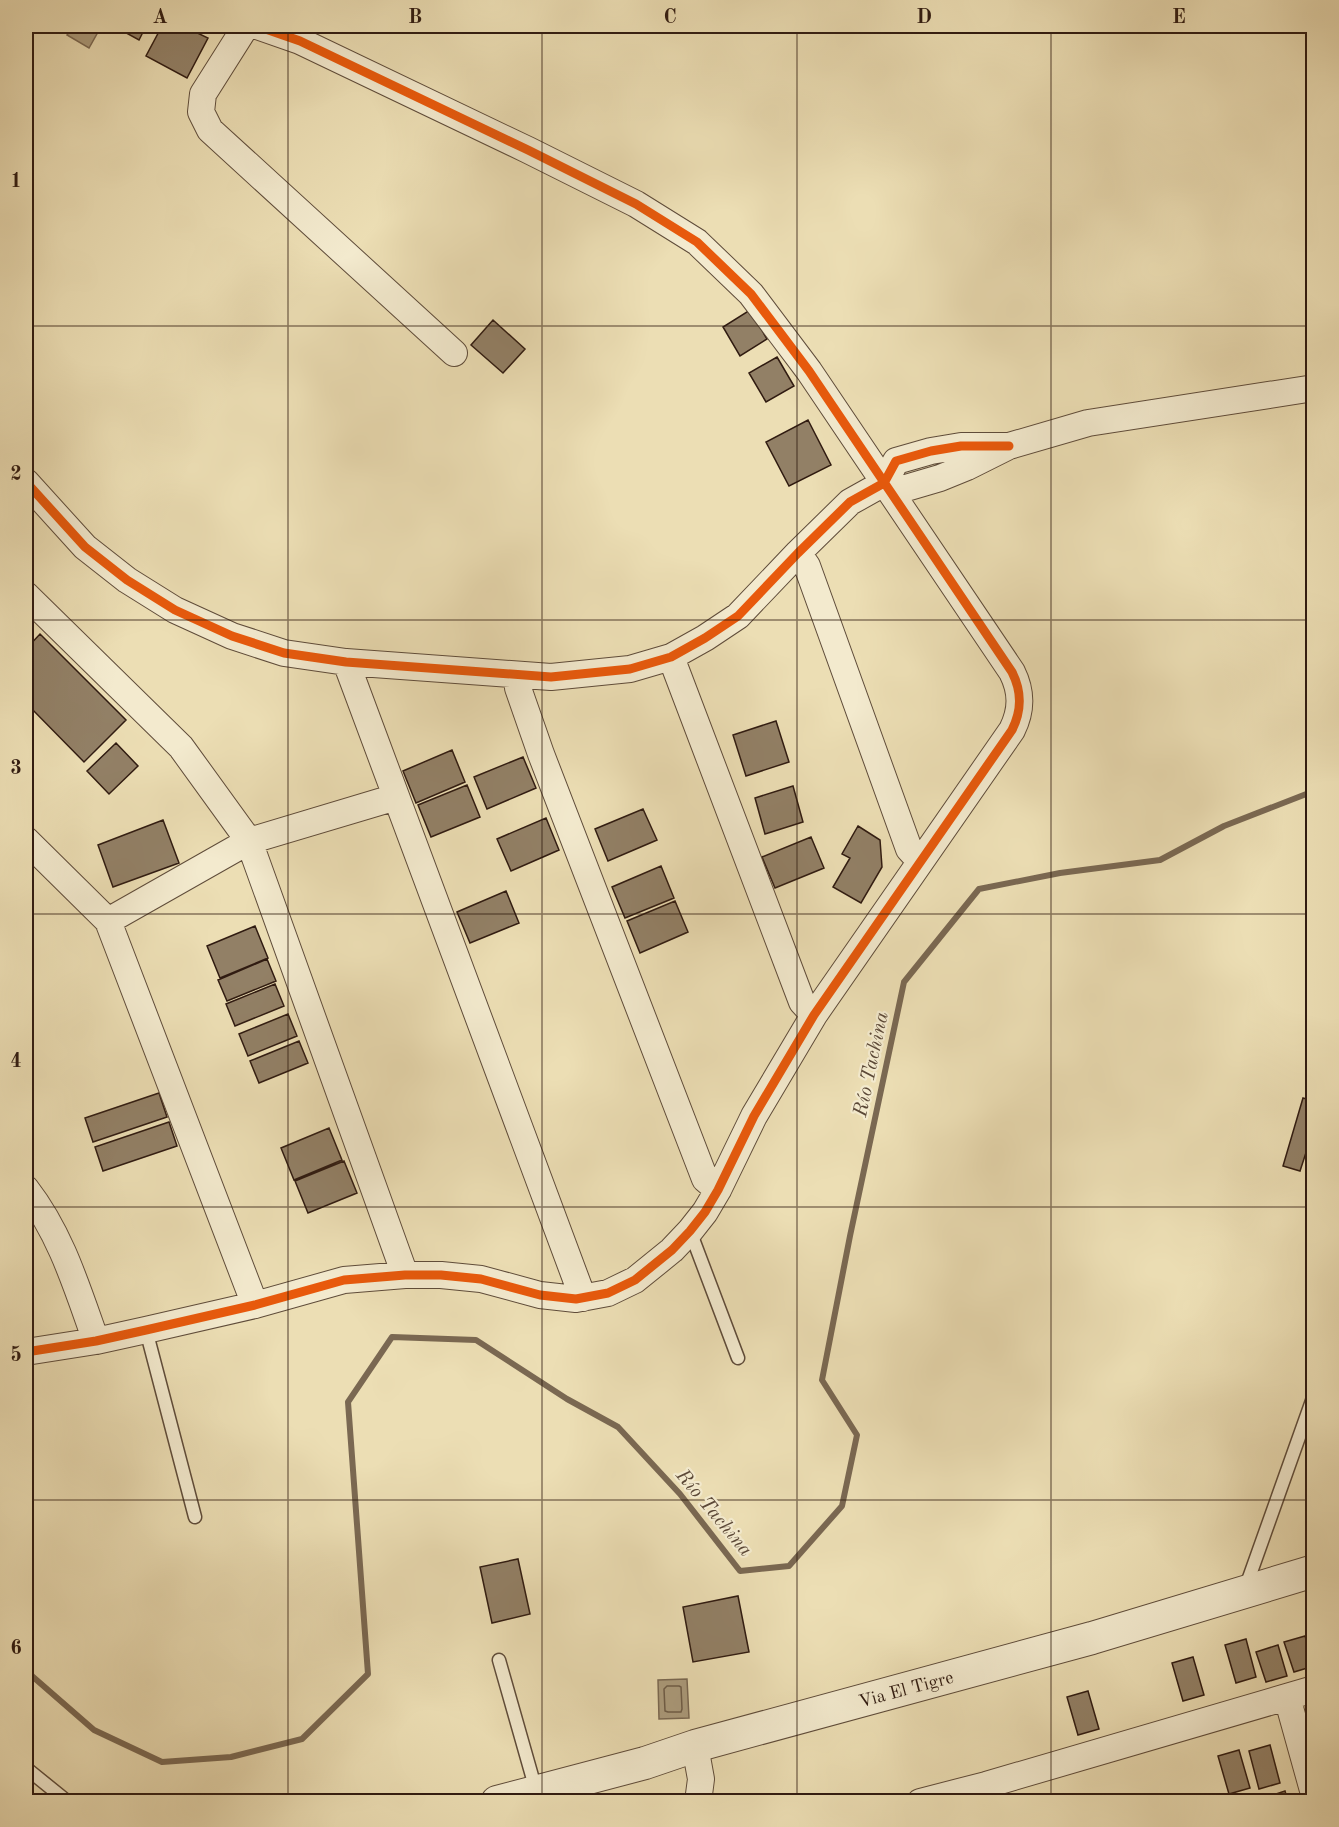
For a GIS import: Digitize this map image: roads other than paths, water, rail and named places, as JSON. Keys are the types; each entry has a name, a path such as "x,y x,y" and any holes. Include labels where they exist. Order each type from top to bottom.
{"street":[{"path":"246,26 203,94 201,112 210,130 454,353"},
{"path":"26,1352 96,1341 146,1330 255,1305 344,1280 405,1275 441,1275 481,1279 558,1298 583,1298 608,1293 635,1280 654,1266 690,1231 705,1212 754,1116 814,1015 1017,720 1020,697 1012,672 809,371 751,294 697,242 636,204 528,150 300,41 257,26"},
{"path":"26,482 86,547 127,580 175,610 232,636 284,653 346,662 551,677 630,669 671,657 705,638 738,616 850,502 884,483 896,461 961,446 1009,446 1088,423 1314,388"},
{"path":"798,553 807,566 909,849 920,861"},
{"path":"26,595 181,747 249,842 405,1275"},
{"path":"671,657 802,1002 814,1015"},
{"path":"346,662 583,1298"},
{"path":"519,675 518,688 541,754 705,1179 718,1190"},
{"path":"108,921 249,842 396,797"},
{"path":"26,840 108,921 255,1305"},
{"path":"26,1189 58,1240 96,1341"},
{"name":"Via El Tigre","path":"497,1802 1092,1638 1314,1571"},
{"path":"920,1802 988,1793 1314,1689"},
{"path":"1287,1696 1314,1794"},
{"path":"695,1746 701,1779 698,1802"}],"lane":[{"path":"690,1231 738,1358"},
{"path":"146,1330 195,1517"},
{"path":"1244,1592 1314,1395"},
{"path":"499,1660 537,1791"},
{"path":"26,1768 68,1802"}],"water":[{"path":"73,26 87,26 98,32 89,48 67,35"},
{"path":"687,1679 689,1718 659,1719 658,1680"}],"waterway":[{"name":"Río Tachina","path":"26,1667 32,1676 94,1730 162,1762 231,1757 302,1739 368,1674 348,1402 392,1337 476,1340 567,1399 618,1427 680,1494 740,1571 789,1566 842,1506 857,1435 822,1380 904,982 979,889 1060,873 1160,860 1224,826 1314,791"}]}
